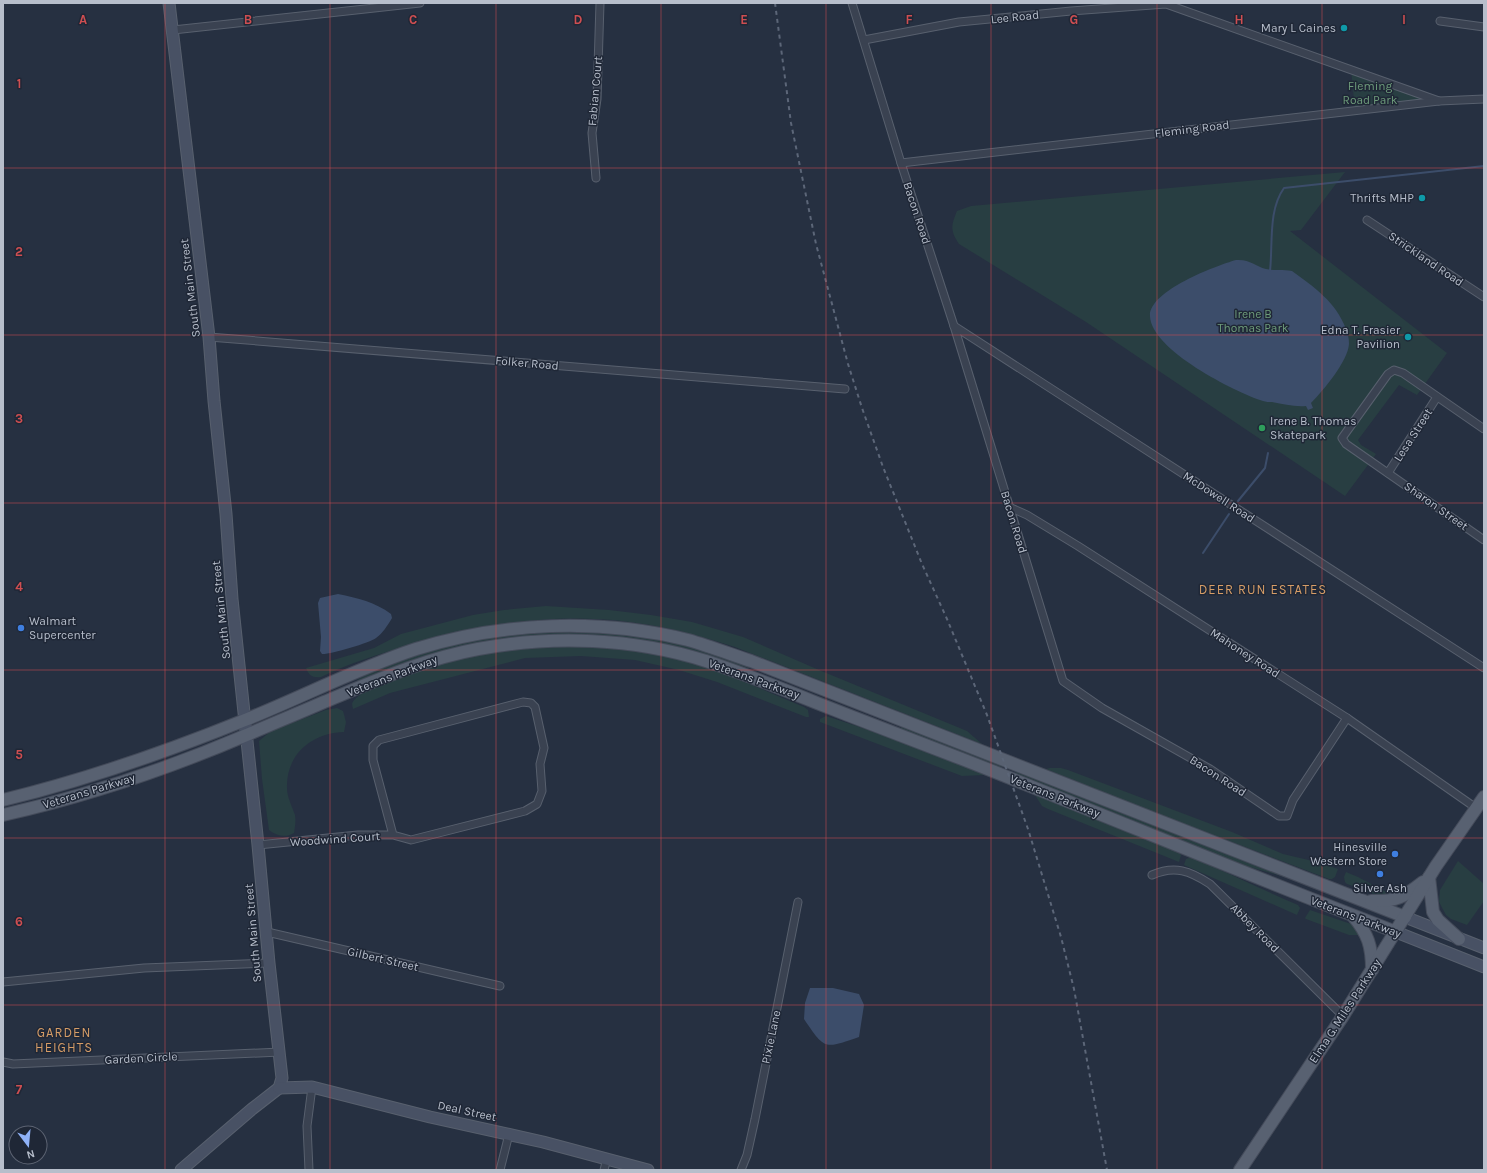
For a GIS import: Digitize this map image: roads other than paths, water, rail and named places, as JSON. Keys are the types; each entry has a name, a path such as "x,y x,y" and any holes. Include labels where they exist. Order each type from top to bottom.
{"main road":[{"name":"Veterans Parkway","path":"3,800 118,768 245,720 383,661 416,649 456,638 496,631 544,626 591,626 639,631 686,640 709,646 751,661 1405,917"},
{"name":"Veterans Parkway","path":"3,815 66,799 137,777 246,735 395,672 421,663 460,653 498,646 544,641 591,641 637,646 705,660 1396,932"},
{"name":"Elma G. Miles Parkway","path":"1240,1170 1343,1016 1446,851 1484,797"},
{"path":"1364,901 1382,901 1400,898 1429,877 1434,912 1438,920 1459,938"},
{"path":"1352,915 1361,925 1369,941 1372,957 1372,970"}],"street":[{"name":"South Main Street","path":"169,3 208,337 226,514 232,599 269,963 280,1052 282,1078 279,1088"},
{"path":"173,30 420,3"},
{"name":"Fabian Court","path":"596,178 592,133 597,99 600,3"},
{"name":"Bacon Road","path":"852,3 901,163 954,326 1063,681 1102,708 1210,770 1280,816 1287,816 1293,800 1347,718"},
{"name":"Lee Road","path":"864,40 959,22 1071,11 1166,4 1439,101"},
{"path":"1440,20 1484,27"},
{"name":"Fleming Road","path":"901,163 1439,101 1484,99"},
{"name":"Strickland Road","path":"1367,220 1484,298"},
{"name":"McDowell Road","path":"954,326 1484,668"},
{"name":"Folker Road","path":"208,337 845,389"},
{"name":"Sharon Street","path":"1437,397 1399,371 1391,371 1343,436 1343,440 1346,444 1484,540"},
{"path":"1437,397 1484,429"},
{"name":"Lesa Street","path":"1388,473 1437,397"},
{"name":"Mahoney Road","path":"1009,507 1027,515 1078,546 1347,718 1476,808"},
{"name":"Woodwind Court","path":"258,845 358,835 393,835 411,840 531,808 537,804 542,791 540,764 544,748 535,706 531,703 524,702 379,740 373,746 374,760 393,835"},
{"name":"Abbey Road","path":"1152,875 1179,869 1210,884 1343,1016"},
{"name":"Pixie Lane","path":"741,1170 747,1155 756,1119 798,902"},
{"name":"Veterans Parkway","path":"1405,917 1484,948"},
{"name":"Gilbert Street","path":"267,932 500,986"},
{"name":"Veterans Parkway","path":"1396,932 1484,967"},
{"path":"3,982 144,968 269,963"},
{"name":"Garden Circle","path":"3,1062 13,1064 280,1052"},
{"path":"309,1170 307,1126 312,1087"},
{"name":"Deal Street","path":"279,1088 312,1087 607,1158 648,1170"},
{"path":"181,1170 193,1165 252,1109 279,1088"},
{"path":"500,1170 509,1134"},
{"path":"604,1170 607,1158"}],"water":[{"path":"1236,260 1249,262 1266,269 1292,271 1324,296 1342,319 1348,336 1348,351 1340,367 1311,403 1313,408 1308,410 1306,406 1293,406 1264,401 1234,389 1196,368 1164,342 1154,329 1150,316 1153,307 1160,298 1171,289 1199,274"},
{"path":"338,594 372,603 391,614 392,618 383,632 372,640 358,646 322,654 320,651 321,637 318,603 320,598"},
{"path":"810,988 833,988 859,994 864,1005 859,1037 832,1045 826,1044 817,1037 804,1019 805,1003"}],"waterway":[{"path":"1270,271 1273,217 1275,206 1284,188 1484,166"},
{"path":"1238,501 1265,468 1268,453"},
{"path":"1203,553 1229,514"}],"railway":[{"path":"775,3 791,123 816,244 848,364 883,467 922,564 947,619 987,715 1028,829 1061,937 1074,989 1107,1170"}],"place":[{"name":"Mary L Caines","path":"1344,28"},
{"name":"Thrifts MHP","path":"1422,198"},
{"name":"Edna T. Frasier Pavilion","path":"1408,337"},
{"name":"Irene B. Thomas Skatepark","path":"1262,428"},
{"name":"Walmart Supercenter","path":"21,628"},
{"name":"Hinesville Western Store","path":"1395,854"},
{"name":"Silver Ash","path":"1380,874"}],"district":[{"name":"DEER RUN ESTATES","path":"1263,589"},
{"name":"GARDEN HEIGHTS","path":"64,1040"}],"park label":[{"name":"Fleming Road Park","path":"1370,93"},
{"name":"Irene B Thomas Park","path":"1253,321"}]}
